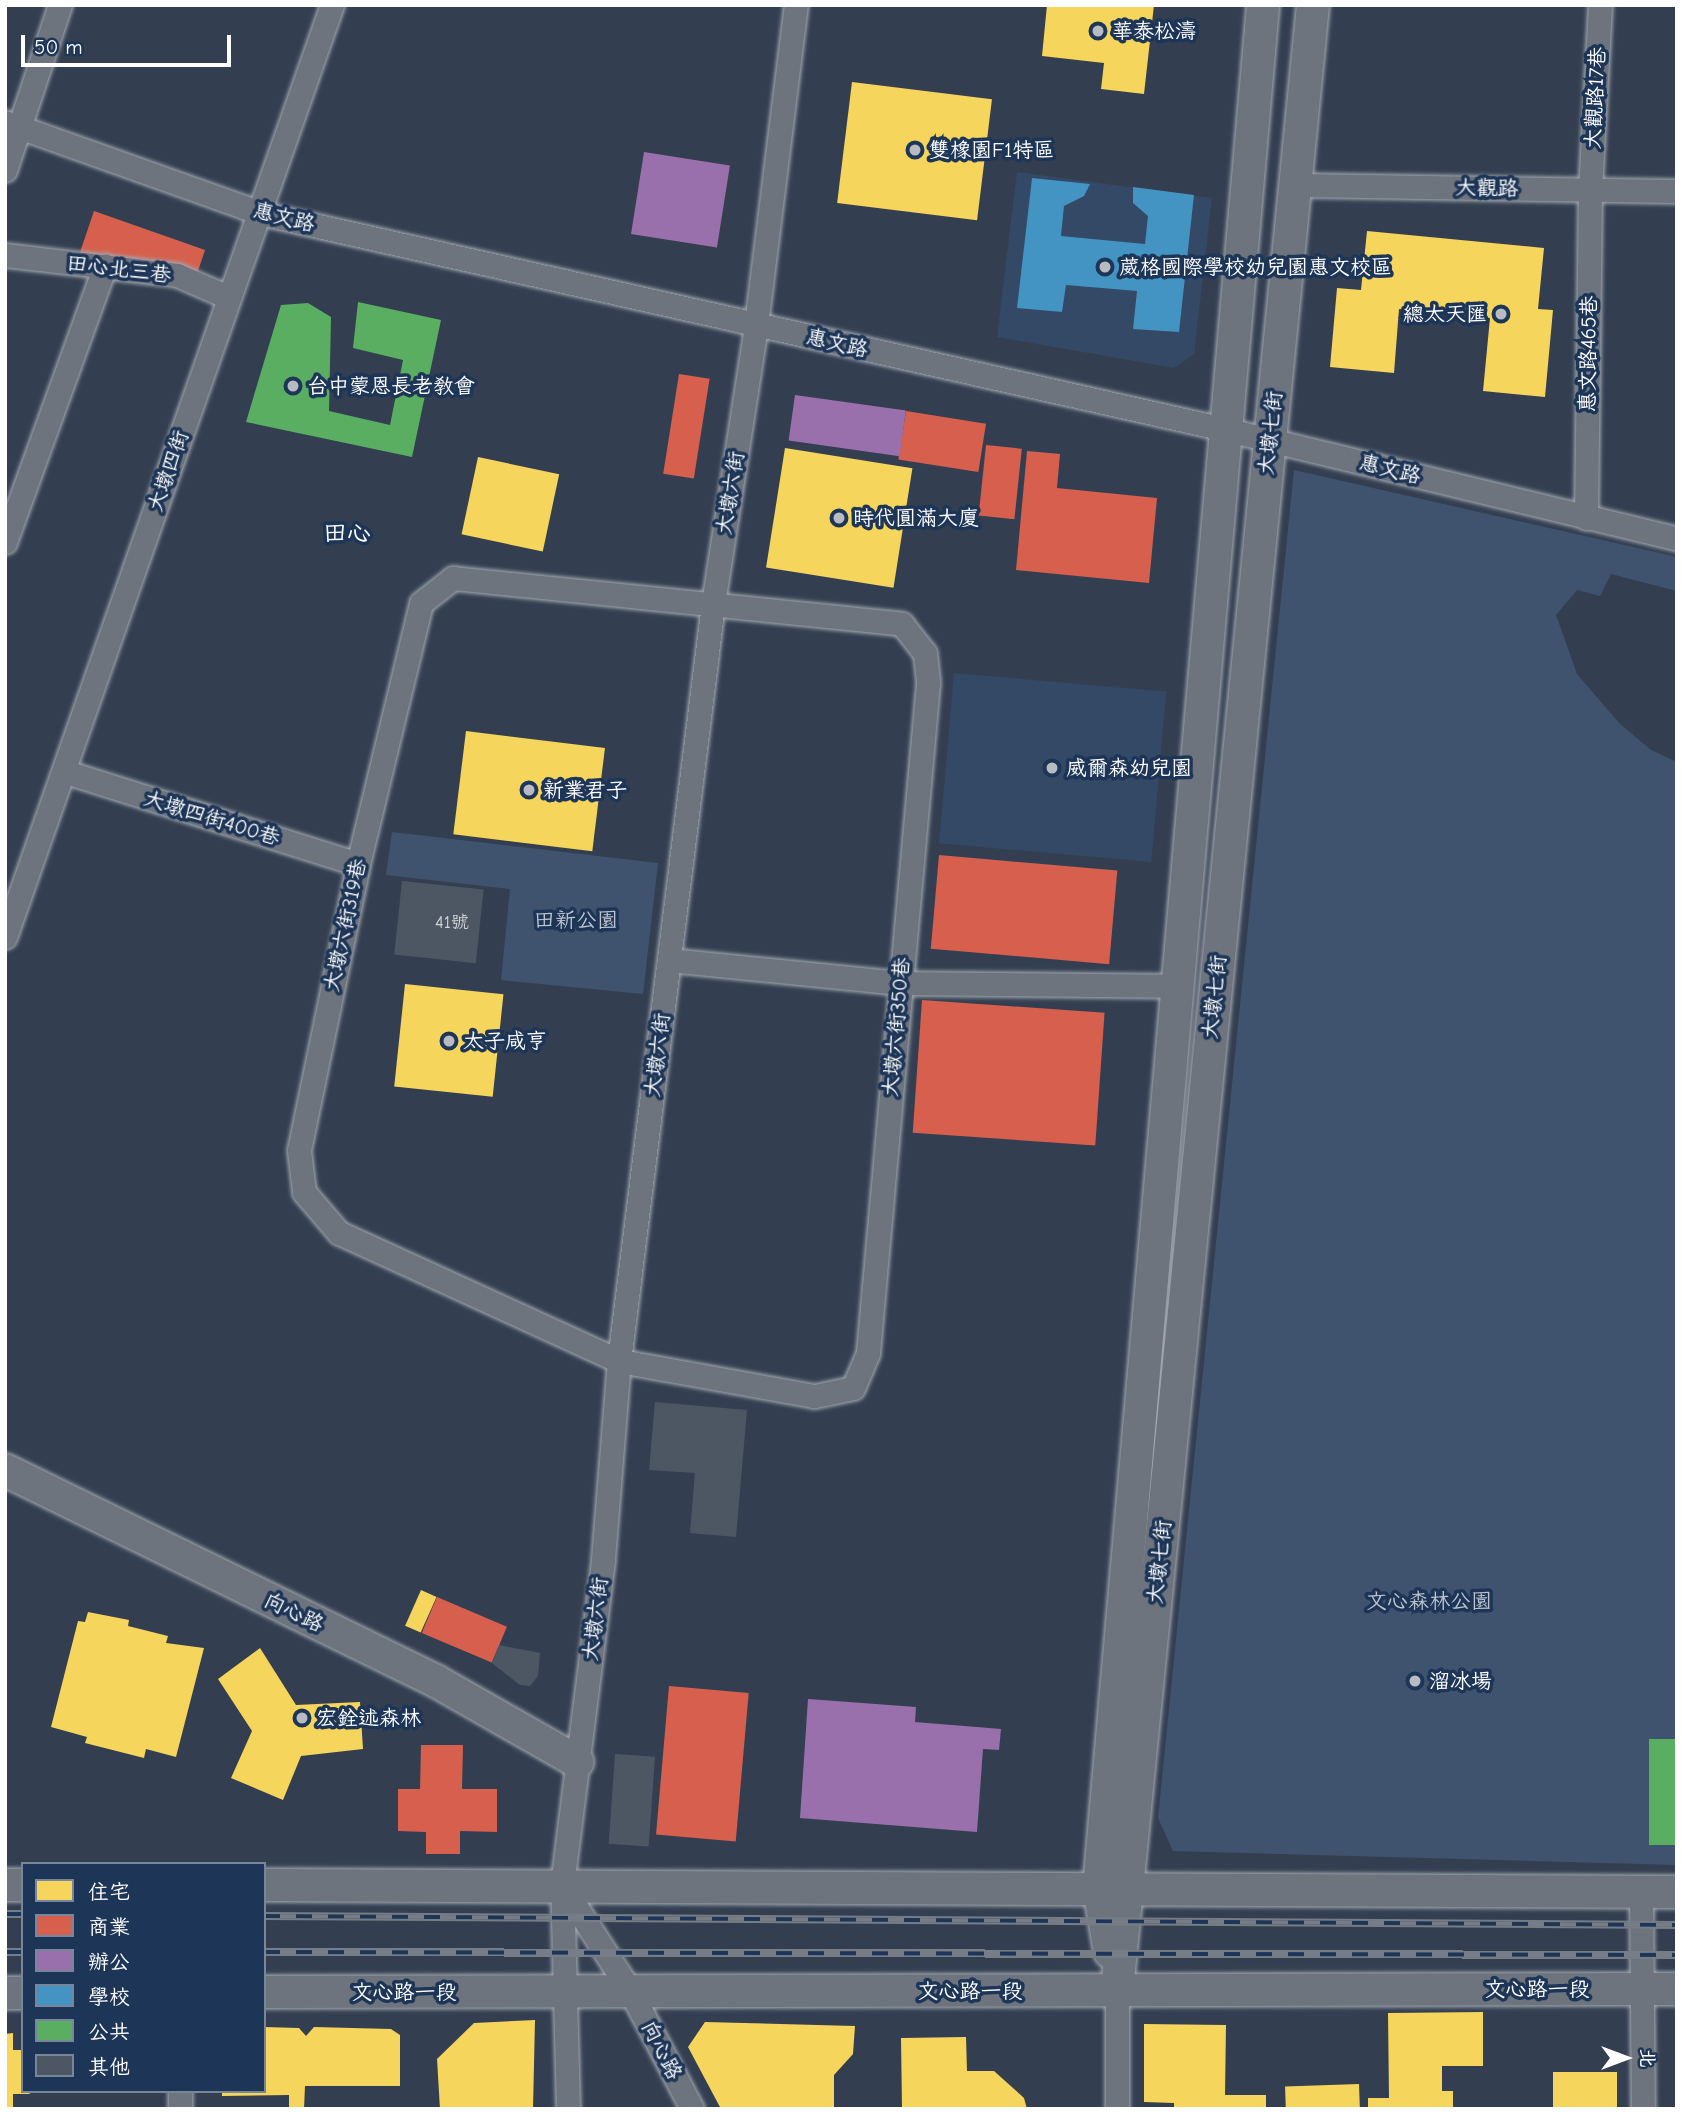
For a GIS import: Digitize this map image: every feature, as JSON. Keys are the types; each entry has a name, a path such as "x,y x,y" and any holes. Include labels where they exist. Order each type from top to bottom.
{"street":[{"path":"5,170 13,125 60,5"},
{"name":"大墩四街","path":"5,937 332,5"},
{"name":"大墩六街","path":"568,2109 568,1991 562,1885 603,1559 619,1361 713,604 756,325 796,5"},
{"name":"大墩七街","path":"1117,2109 1117,1990 1113,1888 1179,986 1224,429 1264,5"},
{"name":"大墩七街","path":"1113,1888 1269,440 1313,5"},
{"name":"大觀路17巷","path":"1590,190 1600,5"},
{"name":"惠文路","path":"13,125 260,213 1224,429 1677,540"},
{"name":"大觀路","path":"1296,185 1677,191"},
{"name":"惠文路465巷","path":"1586,518 1590,190"},
{"name":"田心北三巷","path":"5,255 177,275 228,298"},
{"path":"5,542 105,266"},
{"name":"大墩六街319巷","path":"619,1361 339,1233 304,1192 299,1150 358,863 421,603 453,578 713,604"},
{"name":"大墩六街350巷","path":"619,1361 814,1396 853,1388 868,1353 928,683 925,653 902,625 713,604"},
{"name":"大墩四街400巷","path":"65,772 358,863"},
{"path":"669,960 900,984 1179,986"},
{"name":"向心路","path":"5,1470 436,1681 578,1762"},
{"path":"266,1885 1677,1892"},
{"name":"向心路","path":"562,1885 632,1993 692,2109"},
{"path":"1641,1891 1643,2109"},
{"name":"文心路一段","path":"266,1992 1677,1989"}],"shaded area":[{"name":"葳格國際學校幼兒園惠文校區","path":"1017,172 1212,198 1194,354 1174,368 997,337"},
{"name":"威爾森幼兒園","path":"954,673 1166,692 1151,862 939,843"}],"green space":[{"name":"文心森林公園","path":"1294,470 1677,557 1677,591 1611,574 1600,596 1577,590 1556,615 1577,674 1619,723 1651,750 1677,762 1677,1865 1173,1851 1158,1818"},
{"name":"田新公園","path":"392,832 658,863 643,994 501,980 510,889 386,875"}],"building: 住宅":[{"name":"華泰松濤","path":"1047,5 1154,5 1144,94 1101,89 1104,63 1042,56"},
{"name":"雙橡園F1特區","path":"852,82 992,99 977,220 837,203"},
{"name":"總太天匯","path":"1367,231 1544,248 1538,309 1553,310 1545,397 1483,391 1490,318 1399,309 1394,373 1330,367 1337,288 1361,290"},
{"name":"時代圓滿大廈","path":"785,448 912,468 893,588 766,568"},
{"path":"478,457 559,474 543,552 462,534"},
{"name":"新業君子","path":"466,731 605,748 592,851 453,834"},
{"name":"太子咸亨","path":"405,984 503,994 493,1097 394,1086"},
{"path":"421,1590 437,1597 421,1633 405,1626"},
{"path":"88,1612 129,1620 128,1626 168,1636 166,1643 204,1648 176,1757 146,1749 144,1758 85,1743 87,1737 51,1727 78,1621 85,1622"},
{"name":"宏銓述森林","path":"260,1648 296,1705 360,1702 363,1749 301,1756 283,1800 231,1778 252,1731 218,1679"},
{"path":"1483,2012 1483,2066 1442,2066 1442,2091 1453,2091 1453,2109 1368,2109 1368,2098 1389,2098 1388,2013"},
{"path":"535,2020 533,2109 440,2109 437,2059 474,2023"},
{"path":"705,2022 855,2026 853,2054 834,2075 834,2109 721,2109 688,2047"},
{"path":"1144,2024 1226,2025 1225,2095 1266,2095 1266,2109 1174,2109 1174,2103 1144,2102"},
{"path":"266,2027 299,2028 306,2036 314,2027 391,2029 400,2035 400,2086 305,2086 304,2109 289,2109 289,2095 222,2096 222,2093 266,2093"},
{"path":"13,2033 13,2050 21,2050 21,2093 31,2094 13,2094 13,2109 5,2109 5,2034"},
{"path":"966,2037 967,2071 994,2071 1024,2098 1027,2109 902,2109 901,2038"},
{"path":"1553,2072 1617,2072 1617,2109 1553,2109"},
{"path":"1359,2084 1360,2109 1286,2109 1285,2087"}],"building: 商業":[{"path":"94,211 205,250 193,286 76,264"},
{"path":"679,374 710,379 694,479 663,474"},
{"path":"906,411 986,424 978,472 898,459"},
{"path":"986,445 1022,449 1014,519 979,516"},
{"path":"1027,451 1060,454 1057,488 1157,498 1149,583 1016,570"},
{"path":"939,855 1117,871 1109,964 931,949"},
{"path":"922,1000 1105,1013 1095,1145 913,1133"},
{"path":"437,1597 507,1627 492,1663 422,1633"},
{"path":"669,1686 749,1693 736,1841 656,1834"},
{"path":"421,1745 463,1745 462,1789 497,1789 497,1832 460,1831 460,1854 426,1854 426,1832 398,1831 398,1789 420,1789"}],"building: 辦公":[{"path":"644,152 730,166 717,248 631,234"},
{"path":"795,395 906,411 900,456 789,441"},
{"path":"808,1699 916,1707 915,1722 1001,1729 999,1750 983,1749 977,1832 800,1818"}],"building: 學校":[{"path":"1032,178 1090,184 1084,196 1064,206 1061,236 1145,244 1148,216 1133,203 1133,187 1194,195 1179,332 1133,329 1137,291 1066,285 1062,312 1017,308"}],"building: 公共":[{"name":"台中蒙恩長老教會","path":"358,302 441,320 412,457 246,422 281,305 308,303 331,317 329,411 390,425 403,360 353,348"},
{"path":"1649,1739 1677,1739 1677,1845 1649,1845"}],"building: 其他":[{"path":"402,881 484,890 476,963 394,955"},
{"path":"655,1402 747,1410 736,1537 690,1533 695,1473 649,1470"},
{"path":"499,1645 540,1653 538,1676 530,1686 520,1685 492,1663"},
{"path":"615,1754 655,1757 649,1847 609,1844"}],"railway":[{"path":"5,1914 21,1914"},
{"path":"266,1916 1677,1925"},
{"path":"5,1952 21,1952"},
{"path":"266,1952 1677,1955"}],"place":[{"name":"華泰松濤","path":"1098,31"},
{"name":"雙橡園F1特區","path":"915,150"},
{"name":"葳格國際學校幼兒園惠文校區","path":"1105,267"},
{"name":"總太天匯","path":"1501,314"},
{"name":"台中蒙恩長老教會","path":"293,386"},
{"name":"時代圓滿大廈","path":"839,518"},
{"name":"威爾森幼兒園","path":"1052,768"},
{"name":"新業君子","path":"529,790"},
{"name":"太子咸亨","path":"449,1041"},
{"name":"溜冰場","path":"1415,1681"},
{"name":"宏銓述森林","path":"302,1718"}],"district":[{"name":"田心","path":"347,534"}]}
